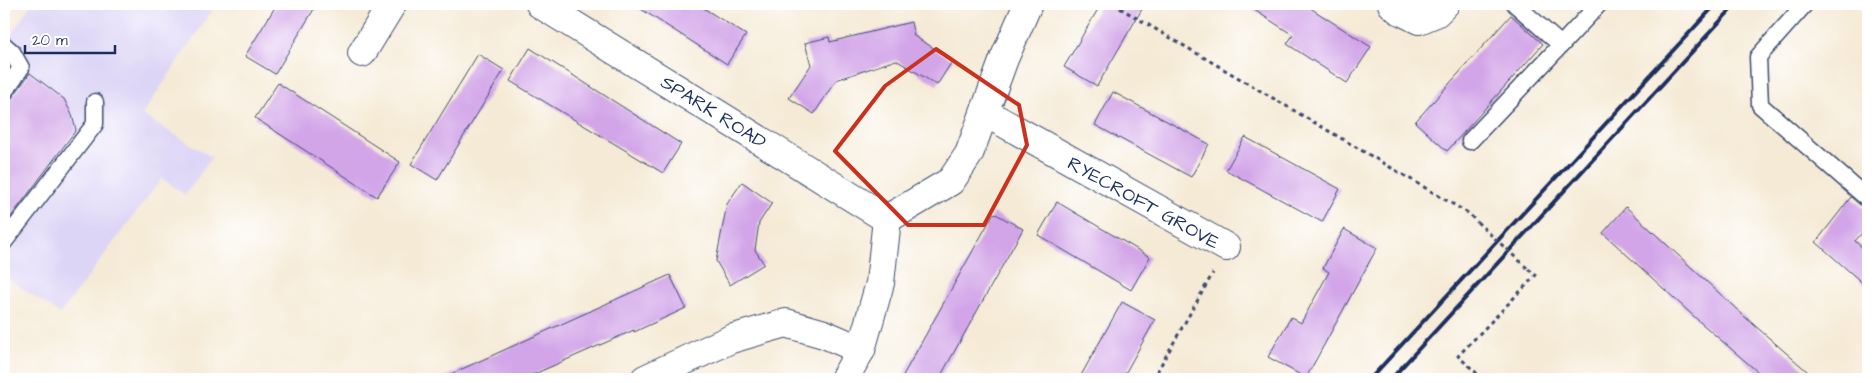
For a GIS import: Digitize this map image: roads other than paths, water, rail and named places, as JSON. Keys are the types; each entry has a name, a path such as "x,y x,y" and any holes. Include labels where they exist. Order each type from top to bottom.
{"street":[{"path":"362,53 392,4"},
{"name":"SPARK ROAD","path":"540,4 888,219"},
{"path":"844,379 862,350 880,283 888,219 951,180 969,154 1028,4"},
{"path":"1392,4 1399,10 1419,20 1436,14 1445,4"},
{"name":"RYECROFT GROVE","path":"984,112 1226,247"},
{"path":"645,379 732,339 786,323 824,334 862,350"}],"lane":[{"path":"1515,4 1561,45"},
{"path":"1470,141 1599,4"},
{"path":"1804,4 1758,57 1760,105 1868,199"},
{"path":"4,45 12,52 21,68 4,92"},
{"path":"4,242 95,124 95,102"}],"railway":[{"path":"1370,379 1716,4"},
{"path":"1391,379 1736,4"}]}
